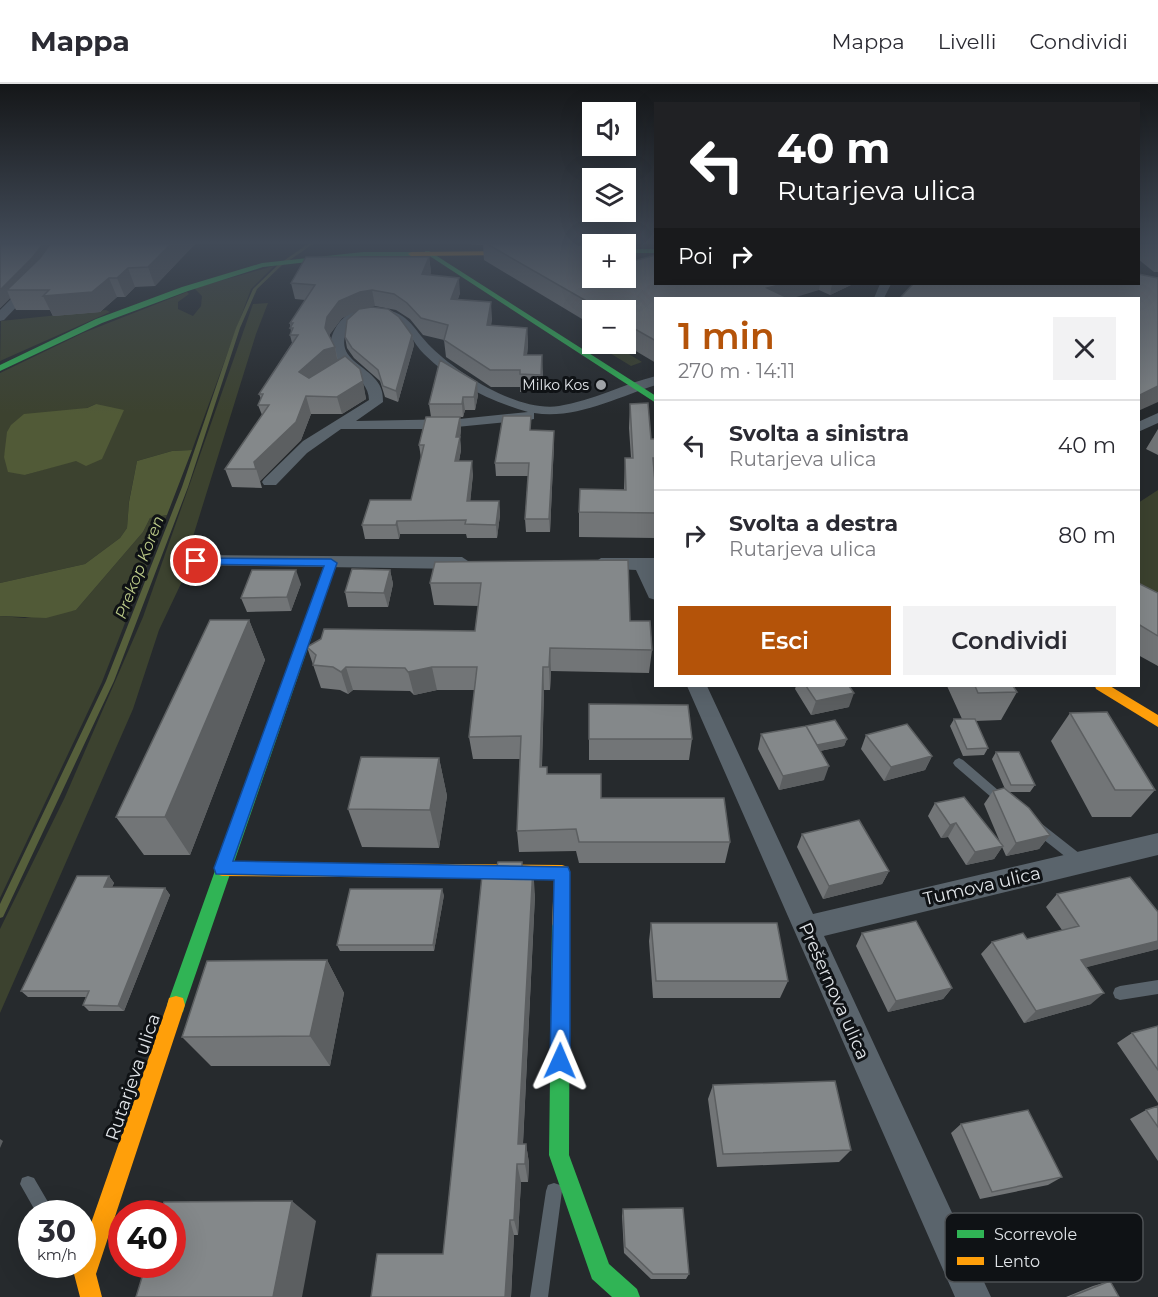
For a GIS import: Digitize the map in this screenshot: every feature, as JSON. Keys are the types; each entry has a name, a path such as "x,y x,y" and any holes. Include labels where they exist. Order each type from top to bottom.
{"street":[{"path":"0,317 16,301"},
{"path":"0,368 24,355 155,301"},
{"path":"501,301 654,399"},
{"path":"270,482 285,464 309,444 359,416 376,402 378,391 374,382 350,366 339,353 337,339 344,321 353,315 392,313 403,319 426,348 453,373 487,393 548,412"},
{"path":"334,372 350,366"},
{"path":"340,425 417,426 484,422 548,412 654,381"},
{"path":"484,422 487,393"},
{"path":"1140,427 1158,417"},
{"path":"196,561 481,564"},
{"name":"Rutarjeva ulica","path":"96,1229 331,563"},
{"path":"585,564 649,564 654,585"},
{"name":"Prešernova ulica","path":"697,687 945,1237"},
{"path":"1103,687 1158,722"},
{"name":"Tumova ulica","path":"806,928 1158,844"},
{"path":"222,868 562,872 559,1155 600,1271 629,1297"},
{"name":"Rutarjeva ulica","path":"85,1278 91,1297"},
{"name":"Prešernova ulica","path":"965,1282 972,1297"}],"lane":[{"path":"959,763 1020,815 1081,862"},
{"path":"1120,993 1158,987"},
{"path":"539,1297 559,1155"},
{"path":"28,1184 38,1200"}],"green space":[{"path":"165,301 180,301 178,309 193,316 201,306 202,301 247,301 192,450 172,451 137,461 129,501 127,528 120,538 85,564 0,583 0,373 83,333","holes":["96,404 76,460 25,475 4,457 8,442"]},
{"path":"268,303 256,334 191,543 195,554 159,630 133,709 0,1013 0,929 65,797 143,617 253,304"},
{"path":"106,310 110,312 0,361 1,321"},
{"path":"611,354 629,354 642,362 631,366"},
{"path":"96,404 124,410 102,459 86,466 76,461 25,475 8,472 4,457 7,432 11,425 24,414 87,408"},
{"path":"192,450 167,515 150,518 143,532 76,610 46,618 0,616 0,583 85,564 120,538 127,528 129,502 137,461 172,451"},
{"path":"1158,490 1158,666 1140,655 1140,502"},
{"path":"167,515 102,682 0,898 0,616 25,618 76,610 143,532 150,518"}],"building":[{"path":"305,301 340,301 327,317 325,328 335,347 324,350 299,372 309,378 345,356 360,369 363,381 337,397 306,396 296,422 254,462 256,469 225,469 269,405 258,405 263,394 259,394 298,335 290,335 293,323 290,323"},
{"path":"404,301 491,302 487,325 527,328 524,355 542,355 541,375 520,374 520,370 490,370 444,340 448,325 421,318"},
{"path":"636,301 654,301 654,340 636,330"},
{"path":"1140,301 1158,301 1158,386 1140,395"},
{"path":"372,307 388,309 399,317 412,335 396,391 383,386 378,370 352,348 345,337 347,320 359,309"},
{"path":"440,360 477,382 474,397 463,397 462,404 429,404"},
{"path":"648,403 651,439 654,439 654,513 579,512 580,489 626,490 625,458 633,458 630,404"},
{"path":"503,416 531,416 530,430 554,431 549,519 525,519 529,463 495,463"},
{"path":"426,417 460,417 456,437 460,437 455,461 472,461 467,501 499,501 496,525 465,524 466,520 397,521 396,525 362,525 370,500 411,500 424,445 419,445"},
{"path":"628,560 630,621 650,621 652,650 550,648 549,667 543,667 540,767 547,767 547,774 601,774 601,798 724,798 730,842 579,842 576,829 517,831 521,736 469,737 477,667 432,667 408,672 405,668 346,667 341,672 333,667 313,665 316,655 307,647 321,639 324,629 475,631 481,583 430,583 435,562"},
{"path":"352,569 390,570 384,593 345,592"},
{"path":"252,570 296,570 287,597 241,598"},
{"path":"1140,584 1158,593 1158,636 1140,625"},
{"path":"210,620 249,620 165,817 116,817"},
{"path":"807,687 850,687 854,693 816,701"},
{"path":"975,687 1014,687 1017,692 978,693"},
{"path":"589,704 688,705 692,739 589,739"},
{"path":"1107,712 1155,790 1115,790 1070,713"},
{"path":"954,719 975,719 988,748 967,749"},
{"path":"835,720 847,739 817,745 806,726"},
{"path":"907,724 932,756 891,767 866,735"},
{"path":"806,726 829,766 783,776 761,734"},
{"path":"996,752 1019,752 1035,785 1011,785"},
{"path":"361,757 439,758 430,810 348,809"},
{"path":"1004,788 1029,808 1050,835 1016,843 993,791"},
{"path":"964,797 1003,846 975,852 956,823 950,825 935,803"},
{"path":"859,820 889,871 829,886 802,834"},
{"path":"498,862 522,862 522,866 533,867 518,1144 526,1144 525,1164 517,1164 514,1220 510,1220 505,1297 371,1297 377,1254 443,1254 483,866 497,866"},
{"path":"77,876 109,876 104,887 165,888 118,1006 83,1005 89,991 21,991"},
{"path":"1130,877 1158,912 1158,941 1081,960 1104,993 1036,1011 992,942 1023,933 1027,939 1079,926 1057,894"},
{"path":"350,889 442,889 433,945 337,945"},
{"path":"916,921 952,988 896,1001 862,933"},
{"path":"651,923 777,923 788,981 656,981"},
{"path":"327,960 310,1036 182,1037 207,961"},
{"path":"1158,1026 1158,1070 1132,1033"},
{"path":"835,1081 851,1150 723,1154 713,1085"},
{"path":"1158,1106 1158,1127 1146,1110"},
{"path":"1028,1110 1062,1177 992,1192 961,1124"},
{"path":"292,1201 273,1297 136,1297 142,1278 186,1278 186,1202"},
{"path":"683,1208 689,1274 653,1274 625,1247 623,1209"},
{"path":"1111,1282 1119,1297 1070,1297"}],"waterway":[{"name":"Prekop Koren","path":"0,914 110,681 185,487 238,328 250,301"}],"traffic: fast":[{"path":"0,368 99,321 154,301"},
{"path":"502,301 654,399"},
{"path":"176,1005 331,563"},
{"path":"561,924 559,1155 600,1271 629,1297"}],"traffic: slow":[{"path":"1103,687 1158,722"},
{"path":"222,869 562,872 561,924"},
{"path":"91,1297 85,1274 176,1005"}],"place":[{"name":"Milko Kos","path":"601,385"}],"route":[{"path":"196,561 331,563 222,868 562,872 560,1061"}]}
